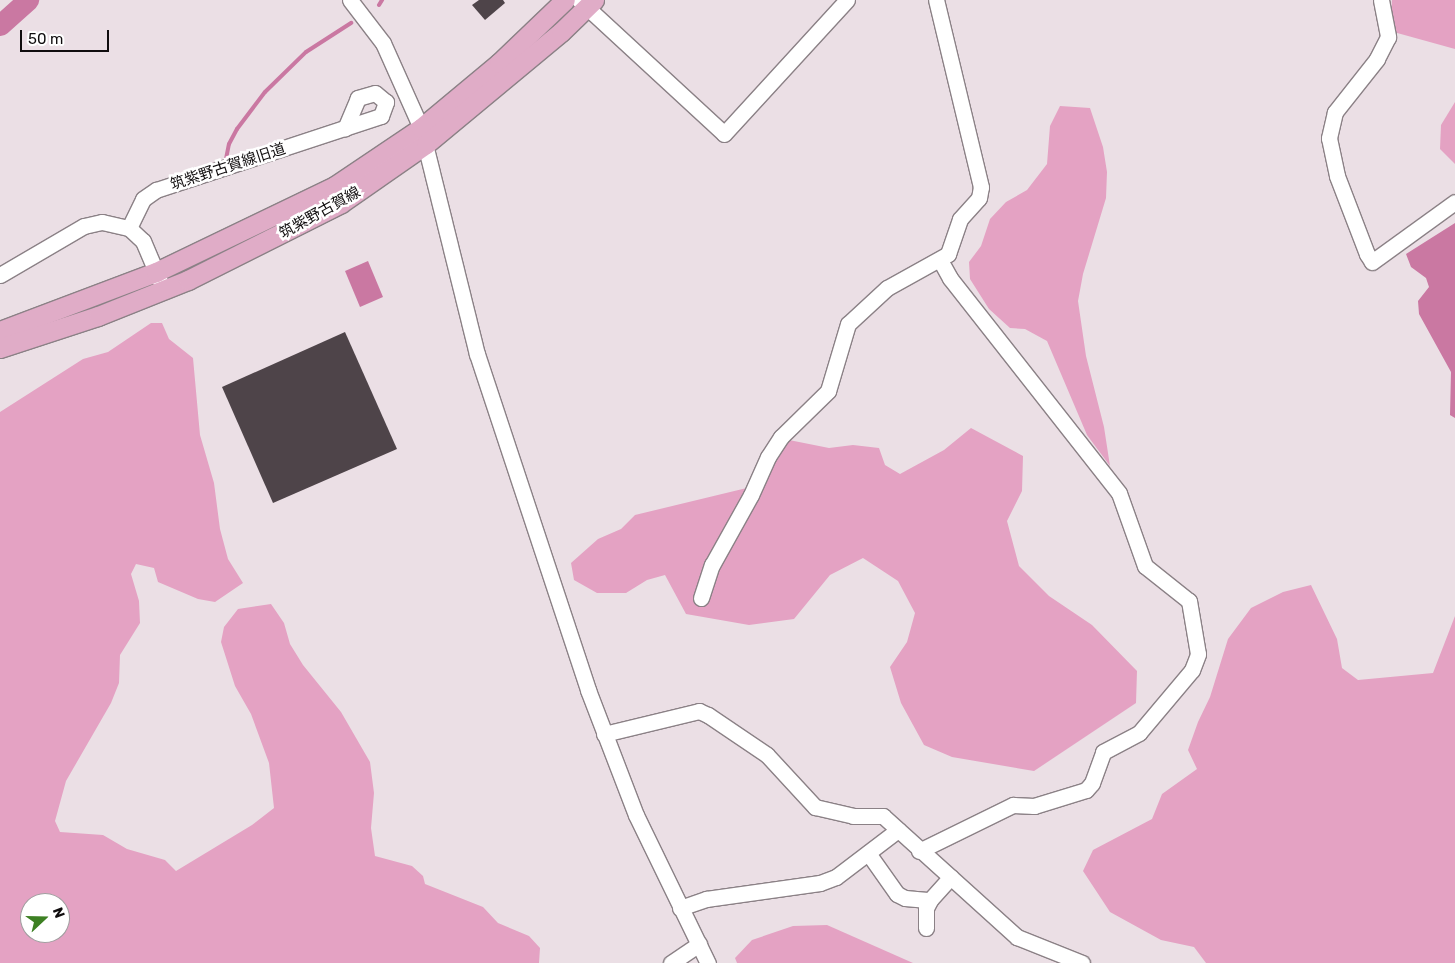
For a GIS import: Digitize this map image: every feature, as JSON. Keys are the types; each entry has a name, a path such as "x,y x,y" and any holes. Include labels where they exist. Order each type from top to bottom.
{"main road":[{"name":"筑紫野古賀線","path":"0,331 156,272 335,186 423,136 565,0"},
{"name":"筑紫野古賀線","path":"0,348 98,316 164,290 283,234 341,203 423,136 521,67 586,3"}],"street":[{"path":"350,0 383,43 423,136 477,354 604,734 636,815 708,963"},
{"path":"586,3 724,134 847,0"},
{"path":"701,598 712,565 751,495 768,457 781,437 828,391 848,324 887,288 940,260 952,249 960,219 979,198 981,186 936,0"},
{"path":"1381,0 1388,37 1377,59 1335,112 1329,138 1337,176 1367,254 1372,262 1455,202"},
{"name":"筑紫野古賀線旧道","path":"129,228 143,199 156,190 345,128"},
{"path":"0,275 84,226 102,222 129,228 143,241 164,290"},
{"path":"919,851 1013,806 1034,806 1086,790 1092,783 1103,752 1139,733 1192,670 1198,654 1189,601 1145,566 1119,493 950,278 940,260"},
{"path":"604,734 699,711 748,739 767,755 814,807 853,816 883,816 919,851 951,877 1017,937 1082,963"},
{"path":"680,908 706,899 820,883 836,877 898,830"},
{"path":"868,853 897,894 930,900"},
{"path":"926,928 926,908 930,900 951,877"},
{"path":"671,963 698,944"}],"shaded area":[{"path":"1392,0 1455,0 1455,49 1390,31"},
{"path":"1455,102 1455,164 1440,149 1441,125"},
{"path":"1060,106 1090,108 1103,147 1107,172 1106,198 1083,274 1078,301 1086,356 1104,427 1110,466 1087,435 1047,341 1025,329 1010,328 989,309 970,279 969,262 981,246 990,219 1006,202 1027,190 1047,164 1050,126"},
{"path":"1455,223 1455,418 1450,415 1451,372 1419,314 1418,301 1429,287 1426,278 1411,267 1406,254"},
{"path":"368,261 383,297 360,307 345,271"},
{"path":"151,323 162,323 169,339 193,358 200,435 214,483 220,529 228,559 243,583 215,602 198,599 158,582 154,568 136,564 131,574 139,601 140,623 120,655 119,683 111,703 66,781 55,821 60,832 103,835 127,849 165,860 176,871 252,825 274,808 269,763 251,714 235,686 221,642 224,627 238,609 271,604 284,623 290,644 303,665 341,712 370,762 374,793 371,828 375,856 412,866 423,876 425,884 483,907 498,923 529,936 540,948 539,963 0,963 0,412 83,359 108,352"},
{"path":"971,428 1023,456 1022,491 1007,521 1019,566 1049,596 1092,625 1137,671 1136,703 1034,771 952,757 924,745 901,703 890,667 907,642 915,613 898,581 863,558 830,575 794,619 749,625 686,614 665,575 647,580 626,593 597,593 574,580 571,563 598,539 621,529 635,515 755,486 789,440 829,448 853,445 879,448 885,465 900,474 944,450"},
{"path":"1311,585 1337,639 1342,668 1358,680 1433,673 1455,616 1455,963 1206,963 1194,947 1161,940 1110,912 1083,871 1093,850 1152,819 1162,794 1197,769 1188,750 1210,697 1228,639 1251,608 1283,592"},
{"path":"827,925 913,963 737,963 735,958 752,940 793,926"}],"building":[{"path":"479,0 503,0 505,3 485,20 472,5"},
{"path":"345,332 397,449 273,503 222,387"}],"waterway":[{"path":"0,25 28,0"},
{"path":"379,5 382,0"},
{"path":"226,159 229,144 237,129 265,92 306,52 351,23"}]}
